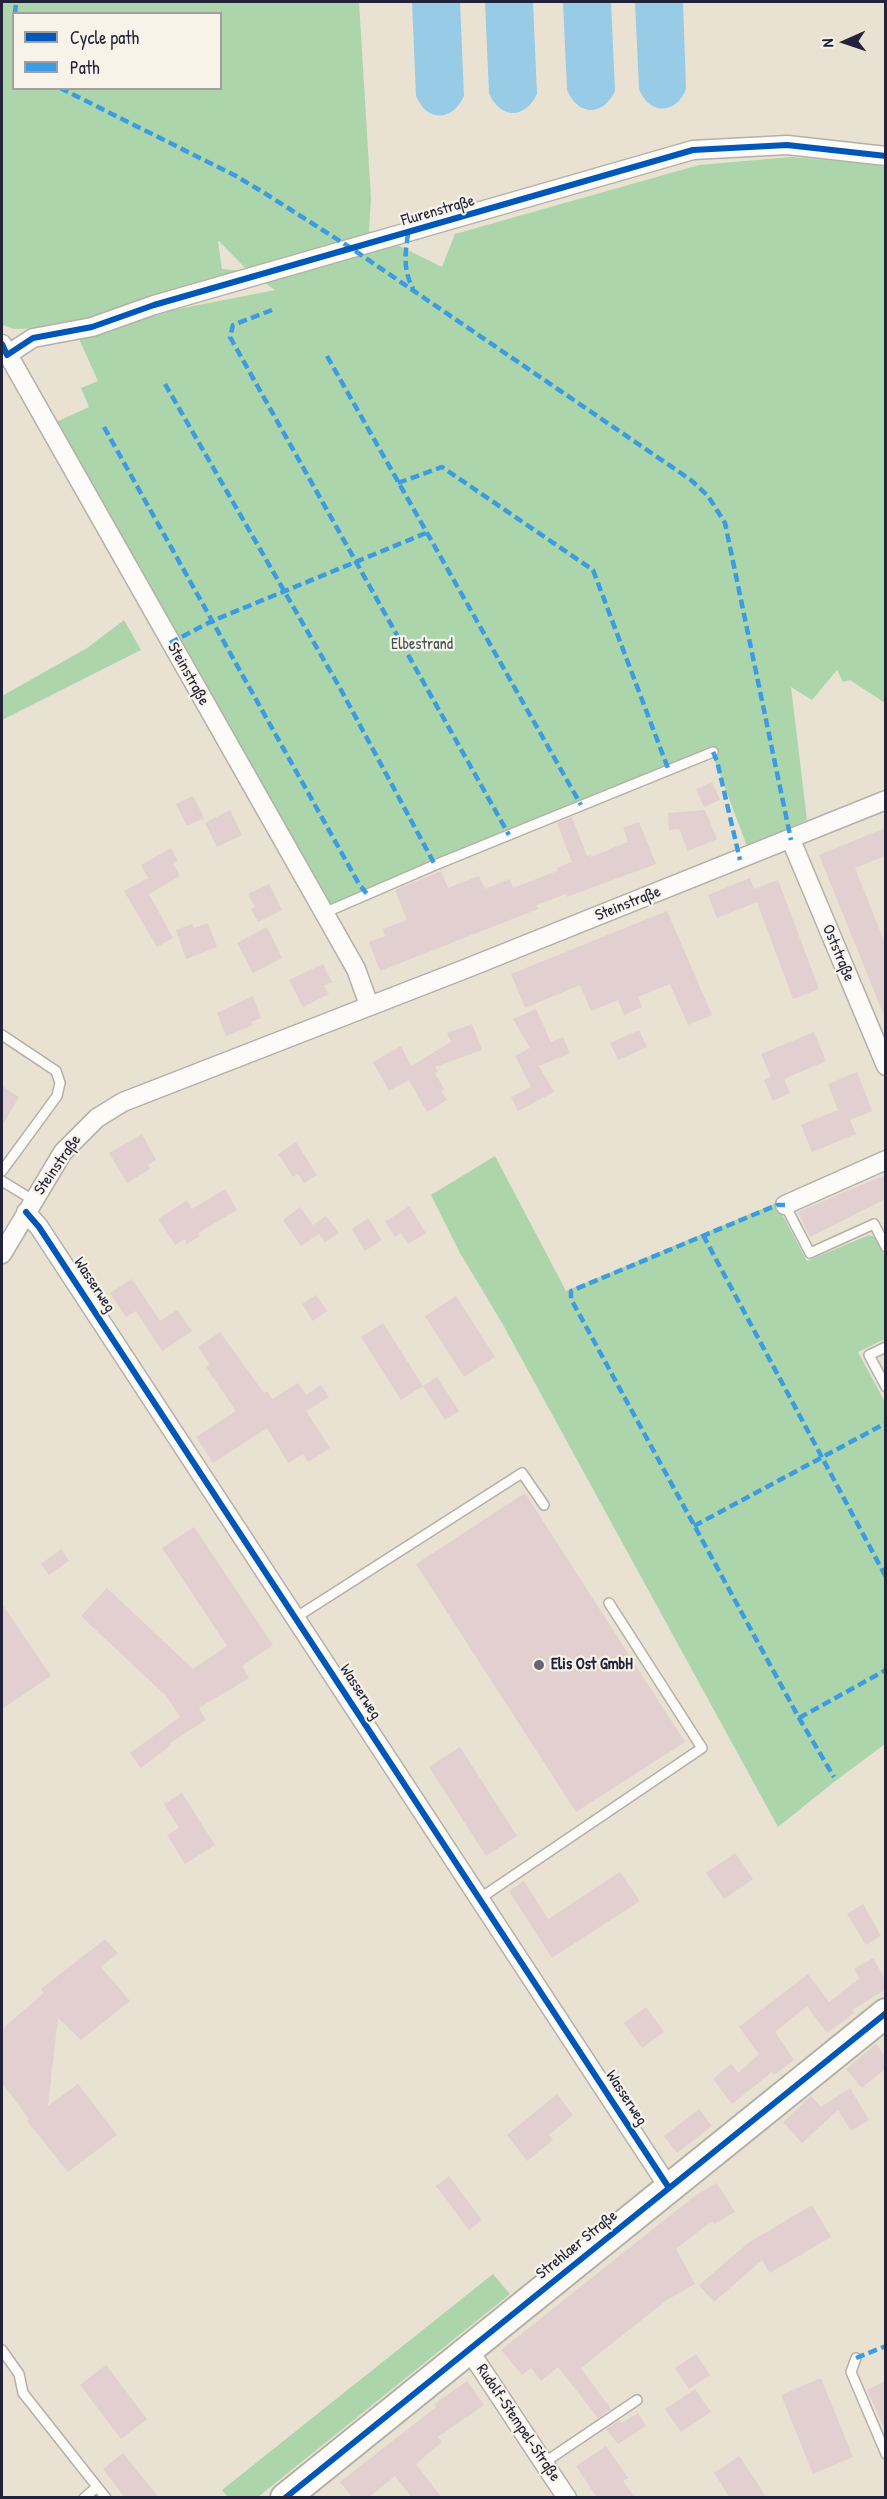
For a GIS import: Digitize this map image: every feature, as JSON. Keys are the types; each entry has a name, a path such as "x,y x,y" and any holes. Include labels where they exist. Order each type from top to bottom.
{"main road":[{"name":"Strehlaer Straße","path":"285,2498 885,2013"}],"street":[{"name":"Flurenstraße","path":"4,349 33,338 92,327 176,299 693,150 787,145 885,156"},
{"name":"Steinstraße","path":"4,349 356,969 369,1005"},
{"name":"Steinstraße","path":"2,1254 63,1152 79,1133 97,1118 123,1102 791,840 885,800"},
{"name":"Oststraße","path":"791,840 885,1066"},
{"path":"785,1205 885,1160"},
{"name":"Wasserweg","path":"30,1206 39,1227 669,2188"},
{"name":"Rudolf-Stempel-Straße","path":"469,2349 567,2498"}],"lane":[{"path":"324,913 435,865 713,752"},
{"path":"2,1035 56,1071 60,1083 57,1096 2,1172"},
{"path":"2,1181 30,1206"},
{"path":"785,1205 810,1253 874,1224 885,1247"},
{"path":"885,1347 869,1355 885,1387"},
{"path":"295,1618 522,1473 544,1505"},
{"path":"480,1899 702,1748 609,1603"},
{"path":"2,2350 19,2374 23,2393 106,2498"},
{"path":"856,2358 851,2372 885,2454"},
{"path":"545,2462 637,2400"},
{"path":"84,2498 97,2487"}],"green space":[{"name":"Elbestrand","path":"2,2 359,2 371,199 369,231 442,267 455,234 699,165 791,157 885,165 885,703 850,680 843,682 837,670 812,700 791,687 807,820 747,846 713,756 332,912 54,423 89,407 81,388 98,381 79,339 173,310 275,290 248,271 62,328 14,329 2,325","holes":["218,241 248,271 222,269"]},
{"path":"124,620 141,650 2,720 2,696 87,648"},
{"path":"495,1156 566,1291 776,1203 807,1261 869,1235 875,1237 885,1257 885,1339 858,1352 885,1402 885,1744 778,1827 502,1323 460,1253 431,1195"},
{"path":"493,2274 510,2294 258,2497 228,2497 222,2490"}],"water":[{"path":"412,2 460,2 464,96 453,111 440,116 426,111 416,96"},
{"path":"485,2 533,2 537,94 526,108 519,112 506,112 499,108 489,93"},
{"path":"563,2 611,2 615,91 604,105 597,109 584,109 577,105 567,90"},
{"path":"635,2 683,2 686,89 682,98 669,107 662,108 649,104 639,89"}],"building":[{"path":"712,782 720,800 704,807 696,789"},
{"path":"193,796 204,818 187,826 176,804"},
{"path":"230,810 242,835 217,847 205,823"},
{"path":"705,810 717,839 688,851 679,829 669,830 668,813"},
{"path":"572,817 587,856 591,857 628,842 623,828 639,822 656,864 567,897 566,894 536,905 538,909 380,971 369,942 385,936 383,929 407,920 395,890 441,871 448,888 479,876 485,889 510,879 513,888 557,871 557,868 572,862 557,823"},
{"path":"885,828 885,856 855,868 885,943 885,1018 819,855"},
{"path":"171,848 178,861 173,864 180,876 149,894 173,938 157,947 124,891 148,878 141,865"},
{"path":"750,878 754,889 778,880 819,989 793,999 757,902 717,918 708,895"},
{"path":"269,884 282,910 258,922 251,909 255,907 248,894"},
{"path":"667,911 712,1015 688,1025 670,984 638,997 642,1007 624,1015 618,1000 591,1011 580,985 525,1008 511,974"},
{"path":"208,923 217,947 186,959 176,930 192,924 194,928"},
{"path":"267,927 282,958 253,973 237,943"},
{"path":"323,964 332,982 324,986 329,994 303,1007 289,980"},
{"path":"253,996 261,1018 251,1022 253,1025 226,1036 217,1013"},
{"path":"536,1009 551,1042 563,1037 570,1053 539,1066 554,1092 518,1111 511,1097 531,1087 515,1056 530,1048 513,1019"},
{"path":"472,1024 482,1050 435,1067 438,1072 435,1073 444,1089 441,1091 447,1100 427,1112 409,1080 389,1091 373,1062 401,1046 411,1066 451,1042 447,1033"},
{"path":"639,1030 647,1047 618,1060 610,1043"},
{"path":"814,1032 826,1061 784,1079 790,1093 773,1101 764,1080 771,1077 761,1054"},
{"path":"857,1072 872,1111 850,1120 856,1134 812,1152 801,1125 838,1110 828,1084"},
{"path":"2,1086 19,1097 2,1126"},
{"path":"142,1134 156,1160 148,1165 150,1169 127,1183 109,1153"},
{"path":"296,1142 317,1175 304,1183 298,1174 293,1177 278,1154"},
{"path":"885,1175 885,1199 810,1237 798,1212"},
{"path":"225,1189 237,1210 198,1233 200,1236 187,1244 184,1239 175,1245 158,1219 187,1200 192,1209"},
{"path":"409,1206 426,1233 408,1244 401,1233 395,1237 385,1222"},
{"path":"300,1207 315,1228 313,1225 326,1216 339,1233 325,1242 319,1234 301,1246 283,1220"},
{"path":"368,1218 382,1240 365,1251 352,1229"},
{"path":"132,1279 160,1321 177,1310 192,1331 162,1351 136,1311 126,1317 110,1293"},
{"path":"316,1295 327,1311 313,1321 302,1304"},
{"path":"456,1296 495,1357 464,1377 425,1316"},
{"path":"383,1323 423,1386 401,1400 361,1337"},
{"path":"220,1332 264,1393 267,1391 272,1399 298,1383 306,1395 321,1385 329,1397 306,1411 330,1448 308,1462 303,1454 288,1463 267,1428 213,1463 196,1437 236,1411 206,1367 210,1365 198,1347"},
{"path":"437,1377 459,1411 445,1420 423,1386"},
{"path":"525,1493 685,1742 576,1812 416,1564"},
{"path":"194,1527 273,1645 242,1666 249,1678 199,1708 206,1720 170,1743 171,1745 141,1768 130,1753 180,1717 167,1697 81,1616 107,1588 193,1669 227,1646 162,1548"},
{"path":"61,1549 69,1561 49,1575 41,1564"},
{"path":"2,1604 51,1676 2,1709"},
{"path":"460,1747 517,1836 486,1856 429,1767"},
{"path":"182,1793 215,1845 185,1864 167,1835 179,1828 164,1804"},
{"path":"735,1853 753,1879 724,1899 706,1873"},
{"path":"620,1872 640,1901 552,1958 509,1891 524,1881 548,1919"},
{"path":"863,1904 881,1936 866,1945 847,1914"},
{"path":"105,1939 118,1953 101,1967 130,2001 81,2040 58,2018 48,2106 78,2084 117,2135 68,2172 27,2121 29,2119 2,2083 2,2029 44,1993 41,1989"},
{"path":"873,1958 885,1979 885,1990 852,2010 854,2013 827,2033 807,2006 775,2032 794,2060 774,2075 772,2072 732,2104 713,2079 731,2064 738,2073 759,2054 739,2027 808,1974 829,2002 860,1978 854,1969"},
{"path":"646,2007 664,2032 642,2048 624,2023"},
{"path":"876,2044 885,2056 885,2069 862,2088 846,2069"},
{"path":"850,2088 869,2120 851,2131 838,2110 802,2143 783,2122 811,2096 821,2107"},
{"path":"557,2094 573,2115 549,2135 553,2140 527,2161 507,2135"},
{"path":"699,2109 712,2126 677,2153 664,2136"},
{"path":"449,2176 482,2220 469,2230 436,2186"},
{"path":"717,2183 735,2212 714,2224 712,2221 676,2249 695,2284 667,2300 581,2368 611,2409 598,2418 558,2367 541,2381 531,2368 522,2375 501,2350 696,2195"},
{"path":"812,2205 831,2237 770,2273 762,2260 714,2302 699,2285 748,2243"},
{"path":"696,2354 710,2375 689,2389 675,2368"},
{"path":"106,2365 147,2419 121,2439 80,2385"},
{"path":"821,2378 853,2457 813,2474 781,2395"},
{"path":"467,2381 484,2405 438,2437 442,2442 416,2464 442,2498 412,2498 395,2476 368,2498 353,2498 340,2482 436,2407 434,2404"},
{"path":"885,2381 885,2430 867,2390"},
{"path":"695,2389 711,2412 681,2432 665,2409"},
{"path":"638,2413 646,2426 618,2444 606,2429 619,2420 622,2423"},
{"path":"606,2446 628,2478 623,2481 635,2498 597,2498 576,2466"},
{"path":"123,2453 159,2498 125,2498 103,2469"},
{"path":"739,2456 766,2498 730,2498 714,2473"}],"marked path":[{"path":"15,12 16,2"},
{"path":"64,90 236,176 266,194 351,248 691,480 708,496 725,523 791,840"},
{"path":"408,234 406,262 413,289"},
{"path":"272,310 233,325 230,337 509,835"},
{"path":"327,356 581,805"},
{"path":"165,384 340,688 435,865"},
{"path":"104,427 359,884 367,894"},
{"path":"398,483 442,467 593,570 669,771"},
{"path":"170,643 212,621 426,533"},
{"path":"713,752 740,860"},
{"path":"785,1205 777,1205 571,1291 571,1299 799,1718 834,1777"},
{"path":"703,1235 886,1577"},
{"path":"694,1526 886,1423"},
{"path":"799,1718 886,1670"},
{"path":"856,2358 886,2346"}],"cycle path":[{"path":"2,344 7,355 33,338 92,327 154,305 693,150 787,145 886,156"},
{"path":"26,1212 39,1227 669,2188"},
{"path":"285,2498 886,2013"}],"place":[{"name":"Elis Ost GmbH","path":"539,1665"}]}
